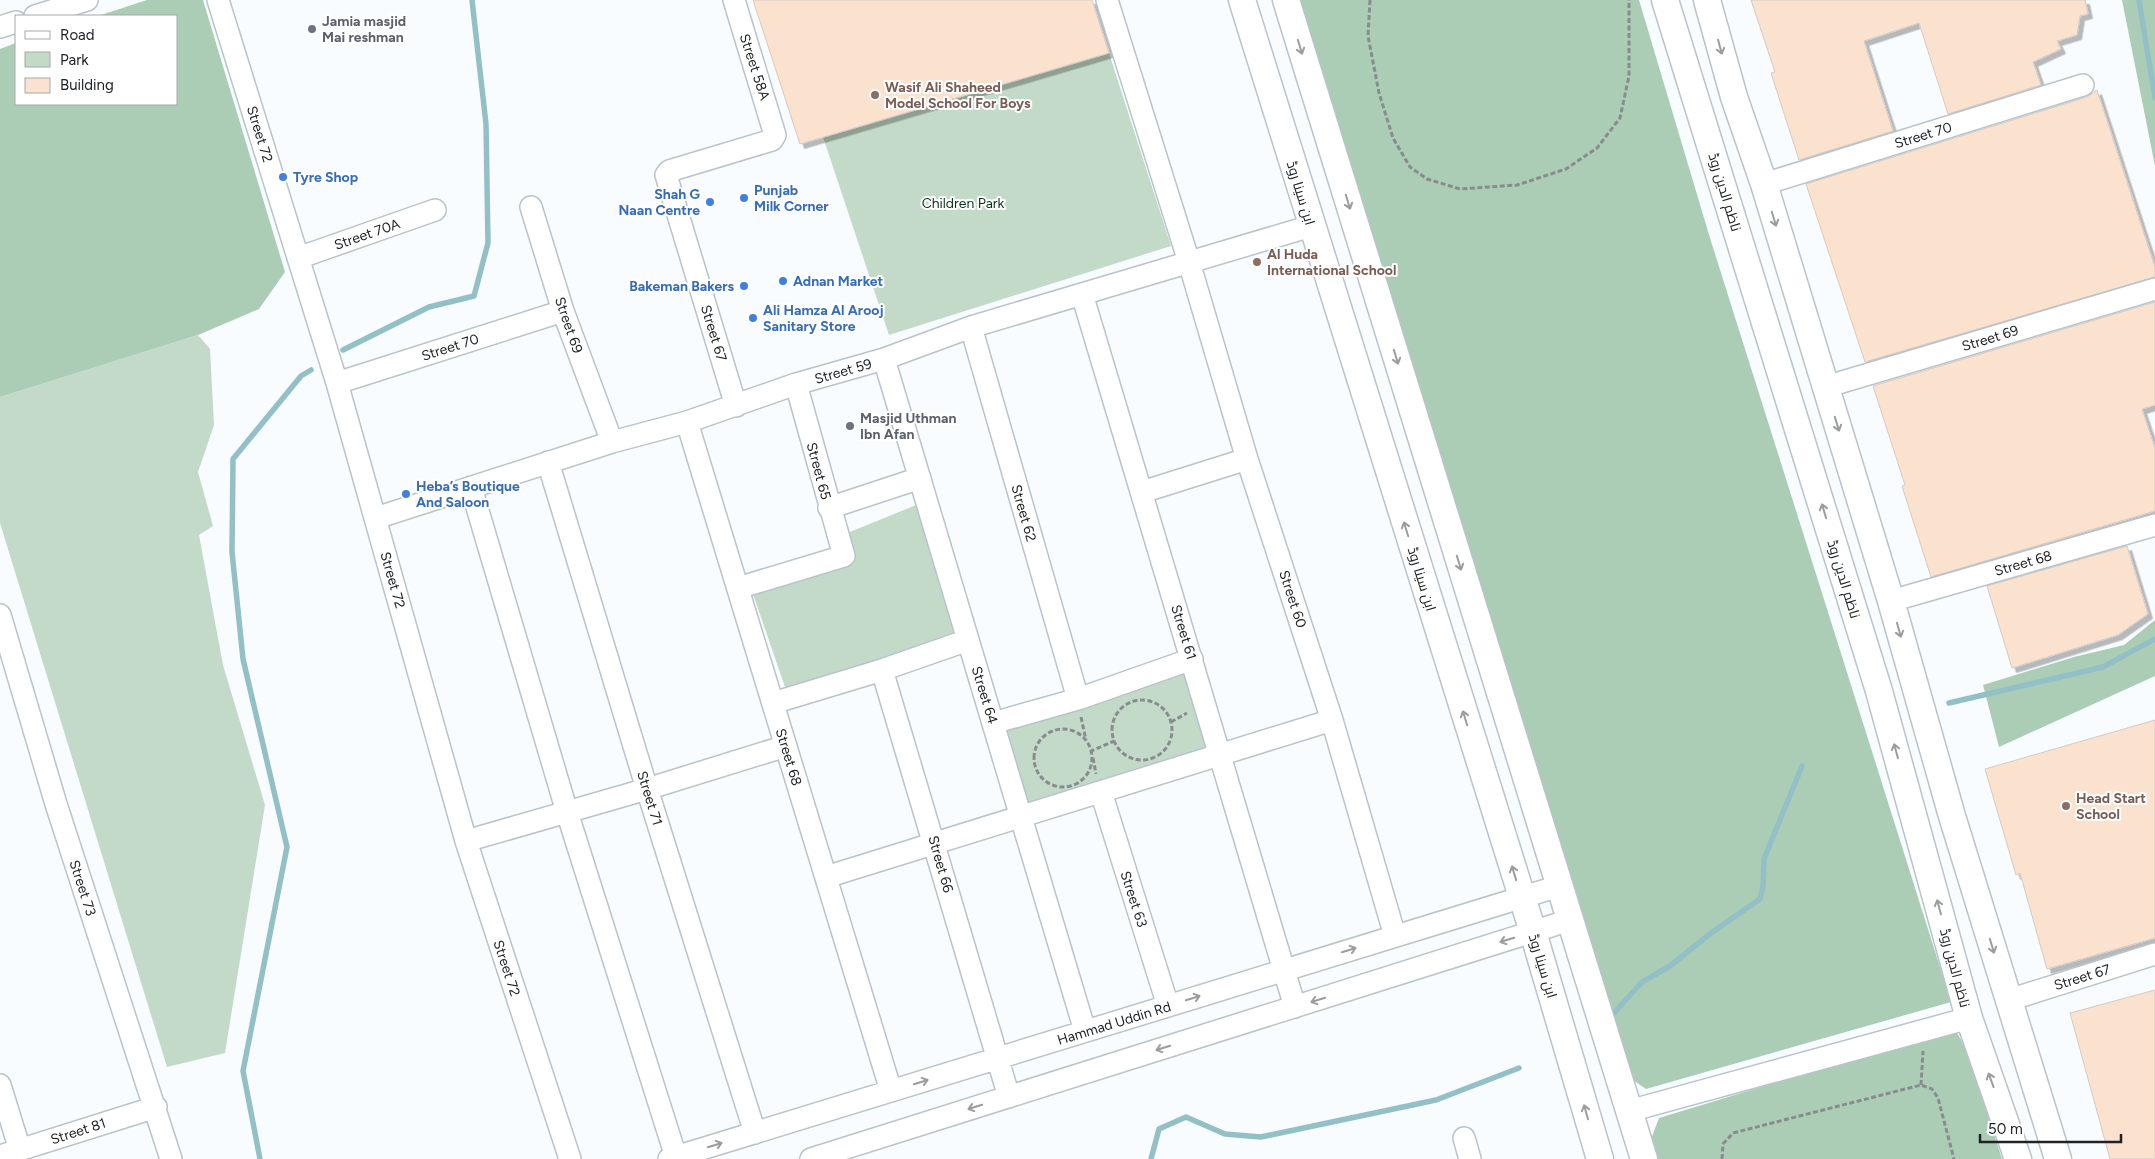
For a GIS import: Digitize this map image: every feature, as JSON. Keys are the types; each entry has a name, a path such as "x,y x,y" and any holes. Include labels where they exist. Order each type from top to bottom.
{"main road":[{"name":"ابن سینا روڈ","path":"1242,0 1521,898 1534,932 1600,1159"},
{"path":"1286,0 1644,1159"},
{"name":"ناظم الدین روڈ","path":"1665,0 1879,691 1969,1018 2018,1159"},
{"path":"1707,0 1734,97 1764,184 1891,601 1952,816 2058,1159"},
{"path":"1879,691 1914,680"},
{"path":"2001,1108 2038,1095"}],"street":[{"path":"37,15 55,5 87,0"},
{"name":"Street 72","path":"218,0 337,383 466,841 570,1159"},
{"name":"Street 58A","path":"666,174 669,171 772,140 775,135 734,0"},
{"name":"Street 60","path":"1107,0 1190,262 1247,459 1332,720 1395,936"},
{"path":"0,27 15,22"},
{"name":"Street 70","path":"1764,184 2083,85"},
{"name":"Street 67","path":"666,174 736,406"},
{"name":"Street 69","path":"531,207 563,311 612,442"},
{"name":"Street 70A","path":"298,258 435,210"},
{"name":"Street 59","path":"376,518 612,442 687,422 796,384 884,359 971,327 1311,226"},
{"name":"Street 69","path":"1825,387 2155,289"},
{"name":"Street 61","path":"1082,294 1296,1007"},
{"name":"Street 70","path":"337,383 563,311"},
{"name":"Street 62","path":"971,327 1078,699"},
{"name":"Street 64","path":"884,359 1085,1031"},
{"name":"Street 65","path":"738,588 844,556 829,508 796,384"},
{"name":"Street 68","path":"687,422 891,1091"},
{"path":"1142,492 1247,459"},
{"name":"Street 71","path":"548,462 647,789 755,1132"},
{"path":"829,508 920,478"},
{"path":"471,487 567,812 673,1158"},
{"name":"Street 68","path":"1891,601 2155,525"},
{"name":"Street 73","path":"0,615 56,804 156,1107 171,1159"},
{"path":"773,703 882,670 968,640"},
{"path":"993,723 1078,699 1192,659"},
{"name":"Street 66","path":"882,670 1009,1097"},
{"path":"826,877 1332,720"},
{"path":"466,841 647,789 786,746"},
{"name":"Street 63","path":"1100,792 1168,1006"},
{"name":"Hammad Uddin Rd","path":"673,1158 1559,886"},
{"path":"811,1159 1570,920"},
{"name":"Street 67","path":"2008,1000 2155,954"},
{"path":"1629,1111 1969,1018"},
{"path":"0,1084 20,1150"},
{"name":"Street 81","path":"0,1156 156,1107"},
{"path":"1464,1138 1470,1159"}],"path":[{"path":"1370,0 1368,36 1380,93 1393,138 1410,167 1427,179 1460,189 1517,185 1566,169 1597,148 1620,118 1626,93 1629,76 1629,0"},
{"path":"1142,699 1152,701 1167,713 1171,722 1172,732 1169,742 1164,750 1151,758 1136,759 1127,756 1114,741 1112,731 1117,713 1132,701 1142,699"},
{"path":"1060,730 1070,730 1079,734 1086,740 1091,751 1090,768 1086,776 1071,786 1054,785 1040,774 1036,766 1035,756 1037,747 1043,738 1050,733 1060,730"},
{"path":"1091,751 1114,741"},
{"path":"1921,1084 1924,1031"},
{"path":"1722,1159 1723,1144 1734,1133 1921,1084 1932,1089 1938,1098 1954,1159"}],"green space":[{"path":"147,0 203,0 285,272 259,309 198,335 0,397 0,49 15,43 15,105 178,105 178,15 101,15"},
{"path":"1295,0 1639,0 1710,238 1951,1002 1646,1089 1630,1078"},
{"path":"2122,0 2155,0 2155,166"},
{"name":"Children Park","path":"1109,53 1171,246 889,335 823,137"},
{"path":"198,335 210,349 214,425 198,472 213,526 199,535 223,665 265,805 225,1053 167,1067 0,523 0,397"},
{"path":"921,503 960,636 787,693 752,591 849,558 845,534"},
{"path":"2155,620 2155,676 1999,747 1983,685 2074,657 2124,645"},
{"path":"1190,667 1216,754 1029,809 1003,722"},
{"path":"1945,1031 1957,1033 1966,1048 2002,1159 1658,1159 1651,1139 1659,1118"}],"building":[{"name":"Wasif Ali Shaheed Model School For Boys","path":"753,0 1092,0 1109,53 800,144"},
{"path":"1751,0 2085,0 2088,14 2080,16 2077,35 2057,41 2061,49 2033,62 2041,85 1948,114 1919,23 1864,41 1893,131 1799,160 1771,73 1775,72"},
{"path":"2097,90 2155,267 2155,277 1865,362 1806,184 2087,97"},
{"path":"2155,302 2155,405 2142,409 2155,448 2155,511 1931,577 1902,486 1905,485 1873,386"},
{"path":"2127,546 2148,614 2118,635 2012,668 1987,586"},
{"path":"2155,720 2155,938 2047,969 2020,873 2016,875 1985,769"},
{"path":"2155,990 2155,1159 2110,1159 2070,1013"}],"waterway":[{"path":"343,350 429,307 474,296 488,243 486,124 472,0"},
{"path":"2139,0 2155,98"},
{"path":"260,1159 243,1071 287,847 243,659 232,552 233,459 301,376 311,370"},
{"path":"1949,703 2103,667 2155,639"},
{"path":"1613,1014 1642,982 1670,966 1711,933 1760,899 1763,886 1764,859 1802,766"},
{"path":"1151,1159 1159,1129 1186,1117 1225,1134 1261,1137 1436,1100 1519,1068"}],"place":[{"name":"Jamia masjid Mai reshman","path":"312,29"},
{"name":"Wasif Ali Shaheed Model School For Boys","path":"875,95"},
{"name":"Tyre Shop","path":"283,177"},
{"name":"Punjab Milk Corner","path":"744,198"},
{"name":"Shah G Naan Centre","path":"710,202"},
{"name":"Al Huda International School","path":"1257,262"},
{"name":"Adnan Market","path":"783,281"},
{"name":"Bakeman Bakers","path":"744,286"},
{"name":"Ali Hamza Al Arooj Sanitary Store","path":"753,318"},
{"name":"Masjid Uthman Ibn Afan","path":"850,426"},
{"name":"Heba’s Boutique And Saloon","path":"406,494"},
{"name":"Head Start School","path":"2066,806"}]}
